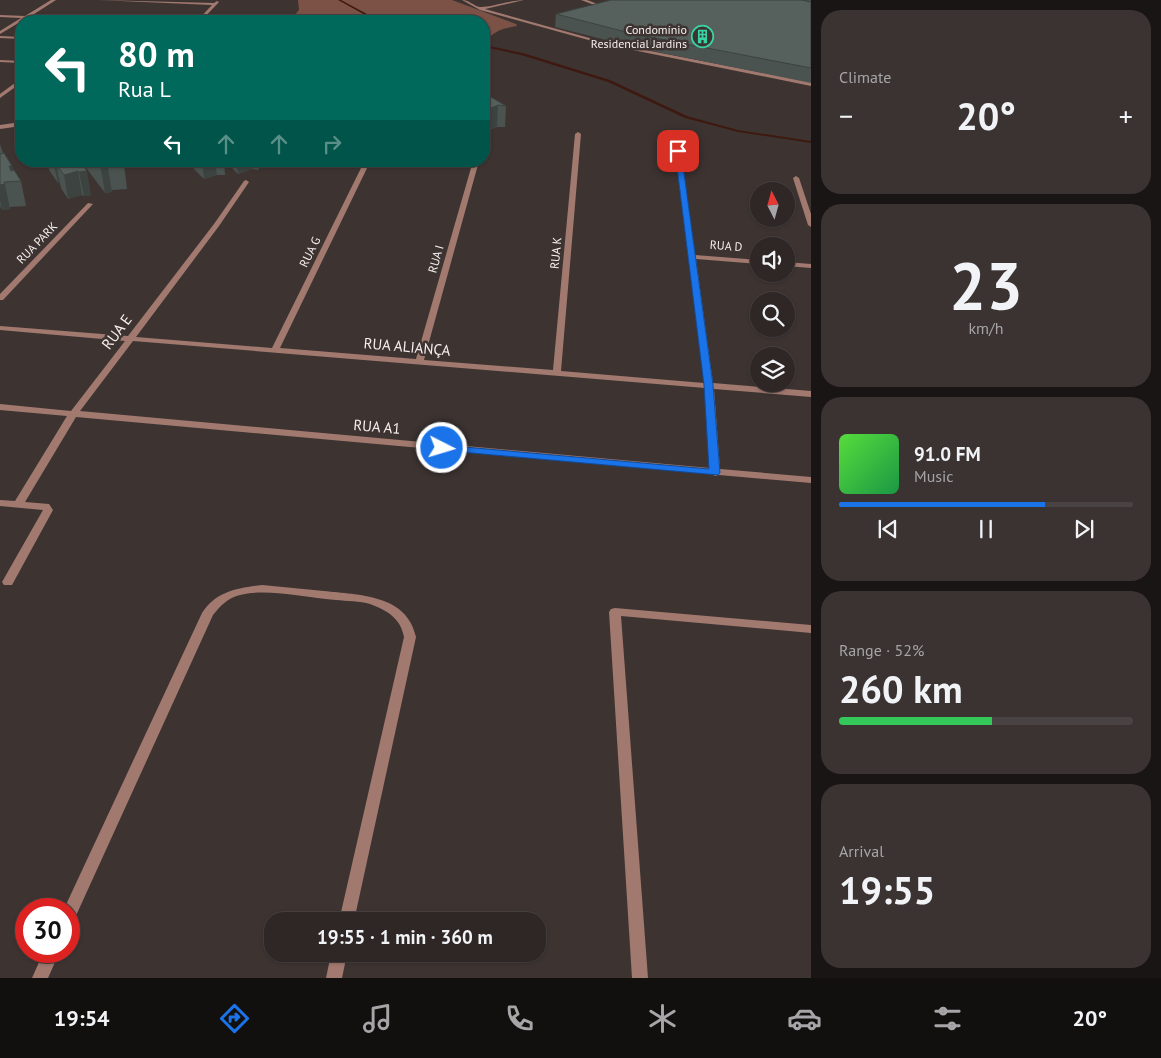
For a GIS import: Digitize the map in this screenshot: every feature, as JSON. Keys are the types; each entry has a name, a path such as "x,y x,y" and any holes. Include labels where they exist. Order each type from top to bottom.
{"street":[{"path":"29,15 54,0"},
{"path":"100,0 214,4"},
{"path":"204,15 219,0"},
{"path":"464,0 481,9 603,43 811,84"},
{"path":"486,0 492,7"},
{"path":"481,9 522,0"},
{"path":"583,0 606,8"},
{"path":"0,16 15,17"},
{"path":"0,33 15,24"},
{"path":"0,37 15,38"},
{"path":"0,61 15,62"},
{"path":"0,96 15,85"},
{"path":"0,127 15,125"},
{"name":"RUA K","path":"557,373 578,134"},
{"path":"678,151 708,385 714,473"},
{"name":"RUA G","path":"275,350 365,167"},
{"name":"RUA I","path":"419,362 474,167"},
{"path":"796,178 811,225"},
{"name":"RUA E","path":"18,505 73,414 217,225 246,182"},
{"name":"RUA PARK","path":"0,298 90,204"},
{"name":"RUA D","path":"692,257 750,261"},
{"path":"795,265 811,266"},
{"name":"RUA ALIANÇA","path":"0,328 811,394"},
{"name":"RUA A1","path":"0,408 714,473 811,480"},
{"path":"0,504 45,506 48,510 8,582"},
{"path":"77,898 208,613 218,601 229,595 241,591 262,589 371,600 391,609 401,617 408,627 410,637 349,912"},
{"path":"640,978 615,612 811,629"},
{"path":"334,978 338,962"},
{"path":"40,978 47,963"}],"shaded area":[{"path":"298,0 452,0 516,24 517,26 498,31 490,37 490,15 295,15 299,10"}],"building":[{"name":"Condomínio Residencial Jardins","path":"611,0 801,0 811,2 811,68 634,34 556,14"},
{"path":"490,97 506,106 498,105 490,109"},
{"path":"4,153 12,166 9,166 11,171 14,170 21,181 4,182 5,184 0,185 0,154"},
{"path":"58,167 84,167 87,171 78,171 64,175"}],"waterway":[{"path":"339,0 367,15"},
{"path":"490,47 522,54 609,81 686,117 738,131 811,142"}],"place":[{"name":"Condomínio Residencial Jardins","path":"703,37"}],"route":[{"path":"442,448 714,473 708,385 678,151"}]}
